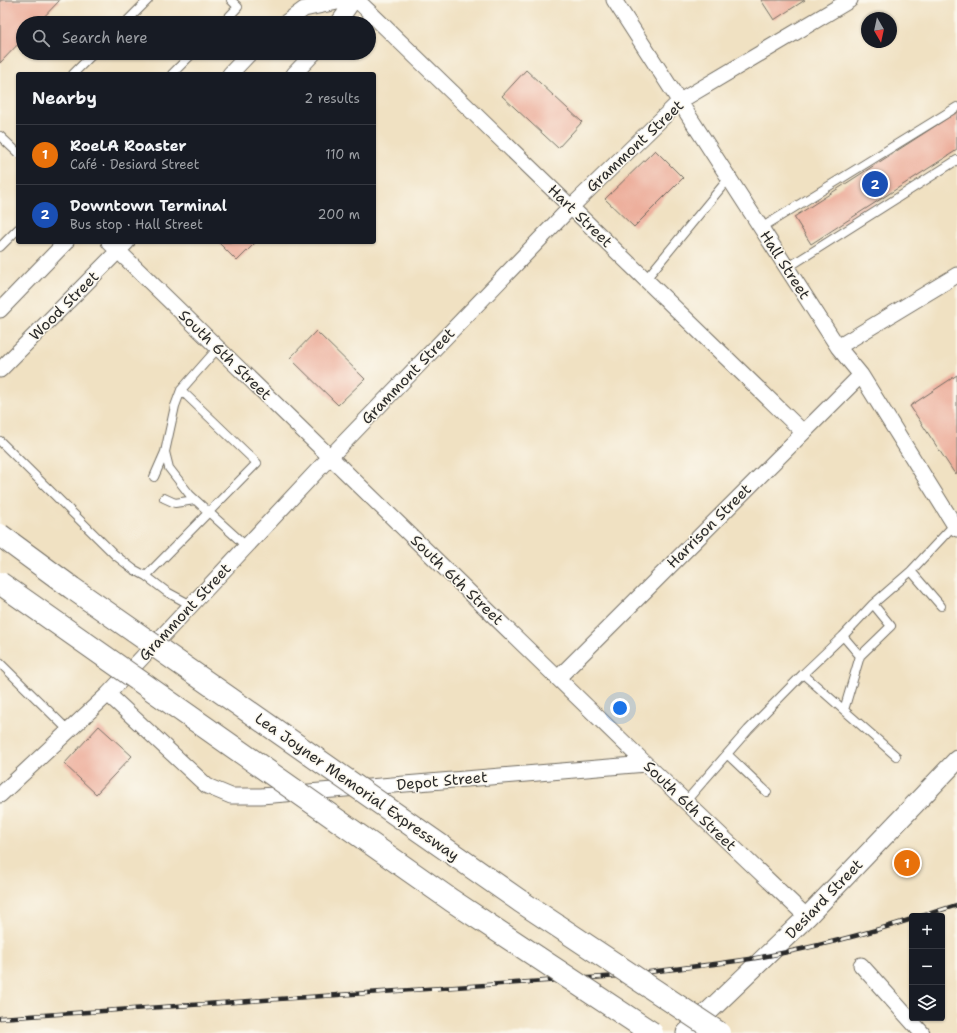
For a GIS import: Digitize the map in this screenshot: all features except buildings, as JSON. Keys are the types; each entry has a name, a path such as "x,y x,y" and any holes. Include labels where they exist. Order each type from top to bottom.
{"main road":[{"name":"Lea Joyner Memorial Expressway","path":"0,535 72,588 520,901 719,1033"},
{"path":"0,583 451,900 652,1033"}],"street":[{"path":"294,16 304,9 347,0"},
{"path":"343,16 355,0"},
{"name":"Hart Street","path":"355,0 372,16"},
{"name":"Hall Street","path":"614,0 838,347 861,375 956,527"},
{"name":"Grammont Street","path":"0,795 108,694 330,457 571,207 680,101 850,0"},
{"name":"Hart Street","path":"376,20 804,432"},
{"path":"232,72 243,60"},
{"path":"296,72 307,60"},
{"path":"0,310 64,244"},
{"name":"South 6th Street","path":"118,245 218,348 646,764 807,918"},
{"name":"Wood Street","path":"0,370 118,245"},
{"path":"838,347 957,276"},
{"name":"Harrison Street","path":"558,678 861,375"},
{"name":"Depot Street","path":"108,694 207,786 231,796 269,795 646,764"},
{"name":"Desiard Street","path":"686,1033 807,918 957,760"},
{"path":"861,965 922,1033"}],"lane":[{"path":"132,16 148,0"},
{"path":"230,16 238,7 231,0"},
{"path":"75,72 87,60"},
{"path":"174,72 186,60"},
{"path":"761,228 957,107"},
{"path":"0,136 16,151"},
{"path":"787,268 957,160"},
{"path":"646,279 729,178"},
{"path":"0,247 16,231"},
{"path":"154,477 165,452 175,406 181,390 218,348"},
{"path":"146,576 257,463 181,390"},
{"path":"0,441 115,555 167,592 191,605"},
{"path":"165,452 169,468 190,495 246,546"},
{"path":"164,498 175,503 196,500"},
{"path":"686,801 748,730 803,674 843,636 873,604 912,571 956,527"},
{"path":"912,571 941,606"},
{"path":"844,710 860,656 891,626 873,604"},
{"path":"843,636 860,656"},
{"path":"0,663 69,731"},
{"path":"803,674 896,756"},
{"path":"727,754 766,792"}],"railway":[{"path":"932,913 957,905"},
{"path":"0,1018 619,976 730,962 804,949 909,920"}],"place":[{"name":"Downtown Terminal","path":"875,184"},
{"name":"RoeLA Roaster","path":"907,863"}]}
